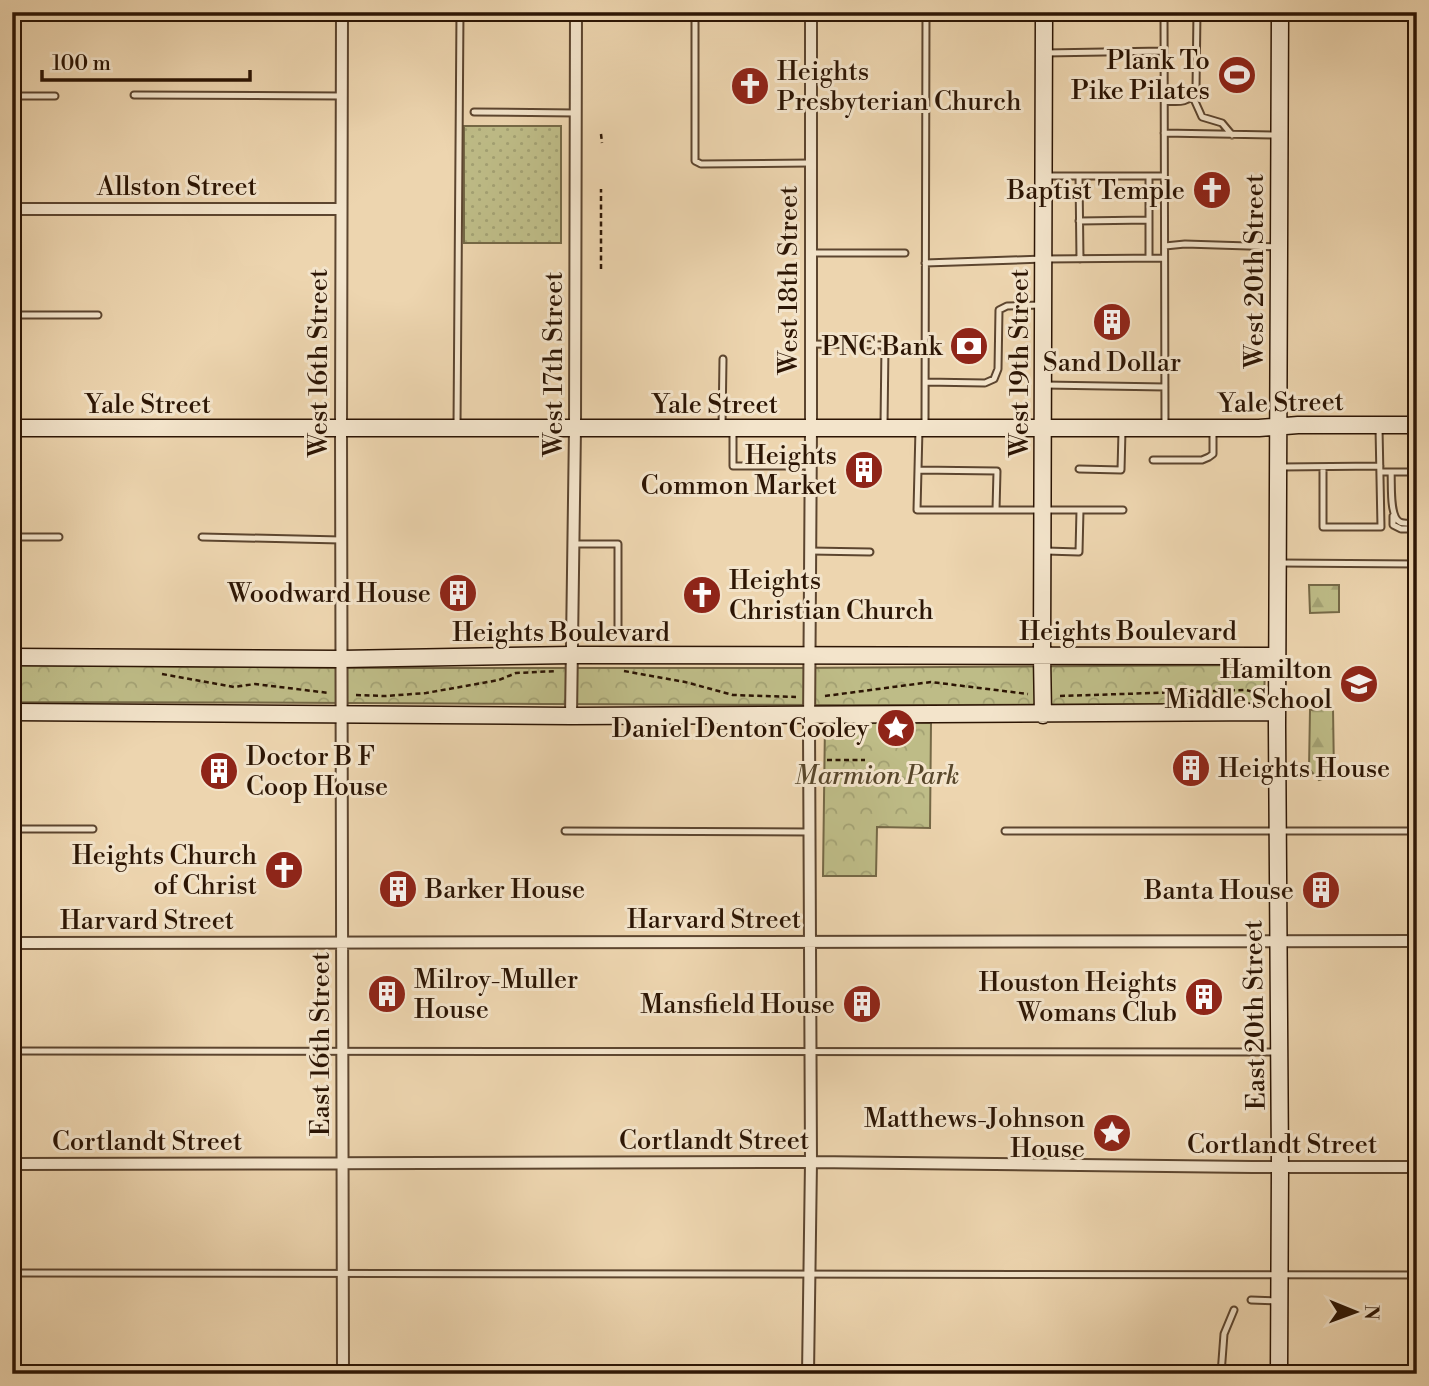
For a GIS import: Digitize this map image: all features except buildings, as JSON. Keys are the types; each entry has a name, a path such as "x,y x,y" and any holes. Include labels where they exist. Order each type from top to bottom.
{"main road":[{"name":"West 19th Street","path":"1043,715 1044,12"},
{"name":"West 20th Street","path":"1277,656 1280,12"},
{"name":"Yale Street","path":"12,428 1213,428 1417,425"},
{"name":"Heights Boulevard","path":"12,657 341,659 572,655 1277,656"},
{"name":"East 20th Street","path":"1277,656 1279,1374"},
{"path":"12,712 571,716 1043,715 1277,704"}],"street":[{"name":"West 16th Street","path":"341,714 342,12"},
{"name":"West 17th Street","path":"571,716 576,428 576,12"},
{"name":"West 18th Street","path":"808,1374 811,1163 811,12"},
{"name":"Allston Street","path":"12,209 341,209"},
{"name":"East 16th Street","path":"341,714 343,1374"},
{"name":"Harvard Street","path":"12,943 1417,941"},
{"name":"Cortlandt Street","path":"12,1164 811,1163 1417,1167"}],"lane":[{"path":"457,428 460,12"},
{"path":"695,12 695,161 701,164 811,163"},
{"path":"926,12 925,382 917,510 1123,510"},
{"path":"1164,12 1165,428"},
{"path":"1164,101 1186,101 1193,97 1196,89 1197,12"},
{"path":"1044,53 1164,51"},
{"path":"134,95 342,96"},
{"path":"12,96 55,96"},
{"path":"1193,97 1202,117 1222,123 1232,135"},
{"path":"474,112 576,113"},
{"path":"1164,133 1279,135"},
{"path":"1044,176 1164,176"},
{"path":"1079,176 1080,259"},
{"path":"1149,176 1149,258"},
{"path":"1079,220 1149,220"},
{"path":"1165,246 1185,244 1279,247"},
{"path":"811,253 905,253"},
{"path":"925,263 1164,258"},
{"path":"925,382 985,383 994,379 998,369 999,310 1007,306 1044,305"},
{"path":"12,315 98,315"},
{"path":"811,344 885,345 884,428"},
{"path":"723,359 733,466 811,466"},
{"path":"1043,385 1165,387"},
{"path":"1323,467 1323,527 1381,527 1379,425"},
{"path":"1079,470 1121,470 1122,428"},
{"path":"1153,460 1202,460 1209,457 1213,454 1213,428"},
{"path":"1278,468 1323,467 1417,472"},
{"path":"918,470 997,471 996,510"},
{"path":"1391,472 1393,525 1401,529 1417,529"},
{"path":"1393,509 1395,518 1401,523 1417,523"},
{"path":"1043,551 1079,552 1080,510"},
{"path":"12,537 59,537"},
{"path":"202,537 341,540"},
{"path":"574,544 618,544 618,629"},
{"path":"810,551 870,552"},
{"path":"1278,563 1417,564"},
{"path":"12,830 93,829"},
{"path":"565,831 810,832"},
{"path":"1005,831 1417,831"},
{"path":"12,1051 1279,1052"},
{"path":"12,1273 1417,1275"},
{"path":"1251,1300 1279,1301"},
{"path":"1221,1374 1224,1334 1234,1310"}],"path":[{"path":"601,134 602,143"},
{"path":"601,189 601,269"},
{"path":"356,695 426,693 499,680 516,673 562,671"},
{"path":"624,671 685,682 733,695 797,697"},
{"path":"154,672 234,687 255,684 330,693"},
{"path":"825,696 931,682 1028,694"},
{"path":"1060,696 1246,690 1277,704"},
{"path":"827,760 865,760"}],"green space":[{"path":"464,126 561,126 561,243 464,243"},
{"path":"1309,585 1339,585 1339,612 1310,613"},
{"path":"12,665 797,668 1265,665 1264,703 951,705 12,702"},
{"path":"1333,708 1334,775 1319,780 1309,769 1310,710"},
{"name":"Marmion Park","path":"825,722 931,723 930,828 877,827 876,876 823,876"}],"place":[{"name":"Plank To Pike Pilates","path":"1237,75"},
{"name":"Heights Presbyterian Church","path":"750,86"},
{"name":"Baptist Temple","path":"1212,190"},
{"name":"Sand Dollar","path":"1112,322"},
{"name":"PNC Bank","path":"969,346"},
{"name":"Heights Common Market","path":"864,470"},
{"name":"Woodward House","path":"458,593"},
{"name":"Heights Christian Church","path":"702,595"},
{"name":"Hamilton Middle School","path":"1359,684"},
{"name":"Daniel Denton Cooley","path":"896,728"},
{"name":"Heights House","path":"1191,768"},
{"name":"Doctor B F Coop House","path":"219,771"},
{"name":"Heights Church of Christ","path":"284,870"},
{"name":"Barker House","path":"398,889"},
{"name":"Banta House","path":"1321,890"},
{"name":"Milroy-Muller House","path":"387,994"},
{"name":"Houston Heights Womans Club","path":"1204,997"},
{"name":"Mansfield House","path":"862,1004"},
{"name":"Matthews-Johnson House","path":"1112,1133"}]}
